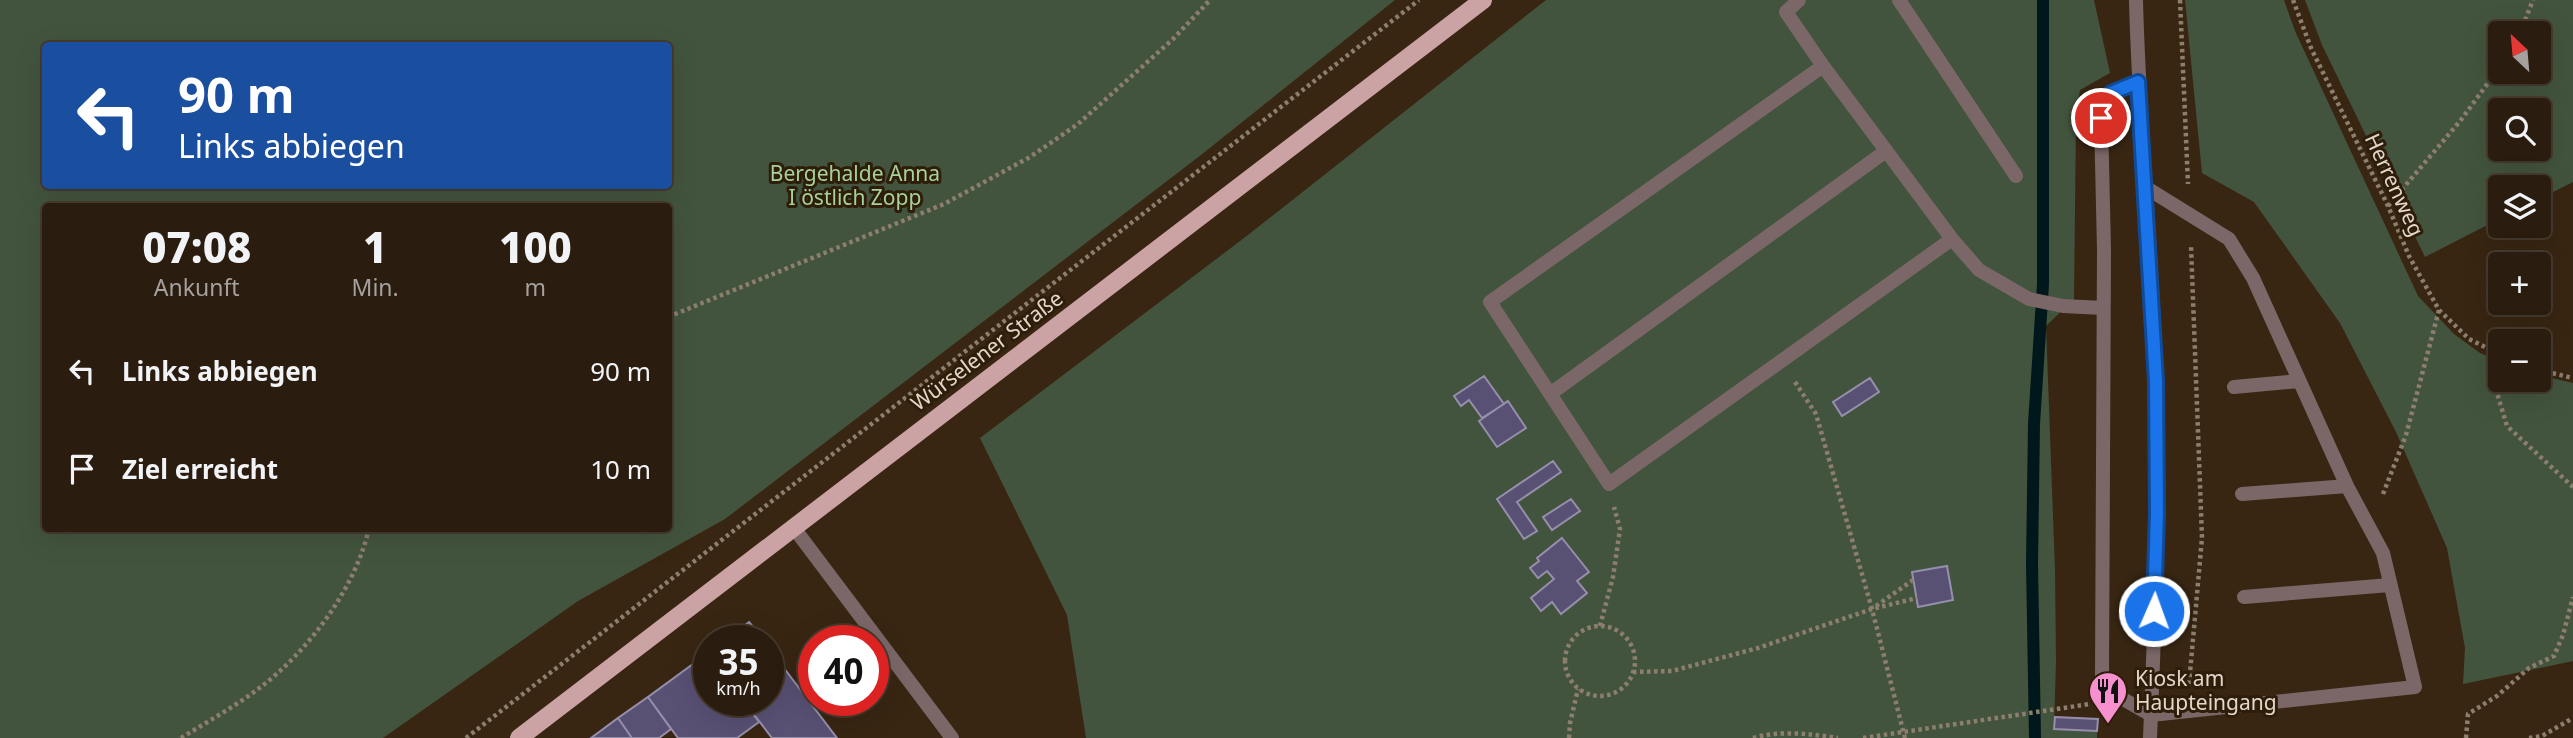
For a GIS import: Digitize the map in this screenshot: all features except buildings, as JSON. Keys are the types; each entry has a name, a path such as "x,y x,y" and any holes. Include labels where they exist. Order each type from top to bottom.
{"main road":[{"name":"Würselener Straße","path":"519,738 1483,0"}],"street":[{"path":"1799,0 1786,12 1886,151 1952,239 1979,270 2029,299 2063,306 2104,308"},
{"path":"1899,0 2016,176"},
{"path":"2136,0 2138,82 2156,381 2157,513 2150,738"},
{"path":"1823,66 1490,302 1609,484 1952,239"},
{"path":"2138,82 2111,93 2101,118 2104,308 2102,677 2123,699 2151,715 2415,687 2382,553 2347,486 2253,278 2230,239 2145,187"},
{"path":"1550,394 1886,151"},
{"path":"2234,387 2299,381"},
{"path":"2242,494 2347,486"},
{"path":"794,528 952,738"},
{"path":"2244,597 2390,585"}],"path":[{"path":"672,315 944,204 1030,157 1078,124 1173,39 1210,0"},
{"path":"466,738 1419,0"},
{"path":"2180,0 2196,330 2202,538 2187,710"},
{"name":"Herrenweg","path":"2293,0 2311,48 2388,206 2409,256 2439,310 2469,339 2488,348"},
{"path":"2525,21 2533,0"},
{"path":"2388,206 2461,120 2488,83"},
{"path":"2369,528 2406,435 2439,310"},
{"path":"1781,360 1815,414 1872,609 1905,738"},
{"path":"2551,373 2573,378"},
{"path":"2497,392 2507,426 2573,487"},
{"path":"1600,626 1613,577 1620,529 1609,484"},
{"path":"181,738 260,688 311,641 348,583 367,532"},
{"path":"1872,609 1913,580"},
{"path":"2466,738 2468,714 2497,695 2529,668 2554,656 2563,635 2573,597"},
{"path":"1633,672 1672,671 1758,648 1872,609 1917,598"},
{"path":"1600,626 1613,628 1624,635 1632,646 1635,659 1633,672 1627,683 1617,692 1604,696 1591,695 1578,689 1569,678 1564,664 1567,649 1575,636 1587,628 1600,626"},
{"path":"1569,738 1578,689"},
{"path":"1863,738 2123,699"},
{"path":"2529,738 2542,736 2573,718"},
{"path":"1753,738 1803,733 1838,738"}],"green space":[{"name":"Bergehalde Anna I östlich Zopp","path":"0,0 1395,0 1201,155 725,519 578,601 383,738 0,738"},
{"path":"1546,0 2094,0 2110,73 2080,90 2076,118 2074,299 2046,326 2055,570 2054,728 2097,731 2097,738 1086,738 1067,615 980,438 1248,235"},
{"path":"2185,0 2284,0 2295,31 2418,296 2454,334 2488,356 2488,392 2551,392 2551,378 2573,383 2573,661 2463,684 2465,648 2447,548 2396,432 2340,323 2254,202 2202,173"},
{"path":"2305,0 2573,0 2573,182 2551,193 2551,175 2488,175 2488,225 2425,257 2322,45"}],"waterway":[{"path":"2035,738 2032,563 2034,424 2043,284 2043,0"}],"place":[{"name":"Kiosk am Haupteingang","path":"2108,725"}],"route":[{"path":"2101,118 2111,93 2138,82 2156,381 2157,513 2154,611"}]}
